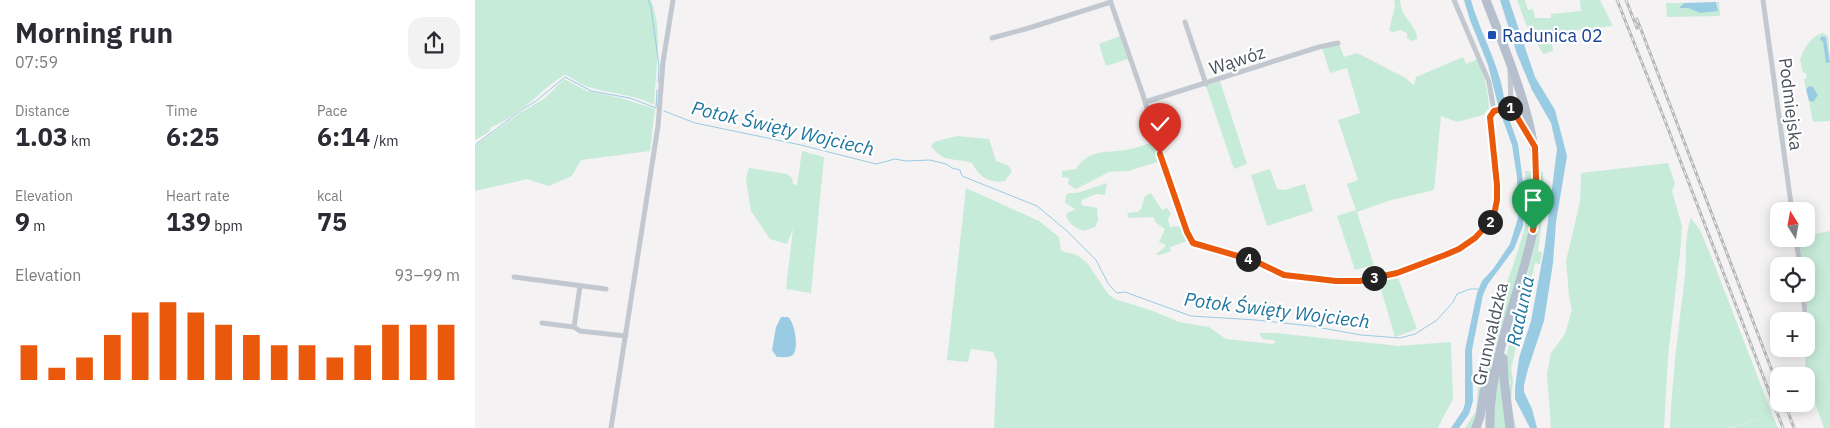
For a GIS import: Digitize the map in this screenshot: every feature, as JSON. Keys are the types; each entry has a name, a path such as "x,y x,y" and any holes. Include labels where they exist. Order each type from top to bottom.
{"main road":[{"name":"Grunwaldzka","path":"1485,0 1526,107 1535,147 1537,206 1529,247 1493,384 1490,428"},
{"path":"1476,428 1486,387 1501,358"},
{"path":"1501,358 1510,428"}],"street":[{"path":"611,428 658,126 663,62 673,0"},
{"path":"1454,0 1489,82 1496,111"},
{"name":"Podmiejska","path":"1763,0 1791,202"},
{"path":"992,38 1111,1 1173,192 1187,232 1193,243 1255,261 1284,275 1355,282 1397,273 1457,250 1475,238 1494,215 1497,193 1490,117 1496,111 1509,108"},
{"path":"1185,22 1206,84"},
{"name":"Wąwóz","path":"1145,102 1319,47 1338,43"},
{"path":"1511,67 1509,108 1535,147"},
{"path":"514,277 606,289"},
{"path":"574,327 580,286"},
{"path":"1804,302 1805,312"},
{"path":"542,323 626,336"}],"green space":[{"path":"475,0 651,0 655,13 658,39 654,105 637,98 585,86 564,75 511,117 491,127 489,132 475,140"},
{"path":"1394,0 1400,0 1403,12 1414,29 1417,39 1412,41 1407,38 1407,33 1400,30 1389,31 1395,6"},
{"path":"1517,0 1525,0 1528,10 1533,9 1535,18 1551,18 1551,14 1581,11 1580,0 1600,0 1613,26 1550,33 1553,51 1543,54 1526,24"},
{"path":"1716,2 1719,2 1720,16 1667,17 1666,3 1684,3 1680,7 1700,13 1718,8"},
{"path":"1823,33 1828,36 1830,59 1826,38 1822,36 1826,62 1830,62 1830,121 1813,122 1809,101 1818,95 1813,87 1809,86 1806,89 1804,79 1807,78 1805,72 1803,73 1800,60 1803,51 1809,43 1819,34"},
{"path":"1120,36 1128,59 1106,66 1099,44"},
{"path":"1339,44 1344,57 1357,53 1404,77 1414,85 1416,77 1463,57 1466,64 1478,59 1488,95 1489,108 1483,115 1457,122 1441,116 1434,190 1388,201 1357,212 1374,265 1355,270 1337,216 1356,210 1347,184 1358,180 1338,120 1360,113 1347,68 1330,73 1322,48"},
{"path":"564,79 587,91 621,98 655,109 650,151 581,160 572,176 549,186 527,179 475,191 475,146 520,113 545,98"},
{"path":"1220,81 1247,164 1234,169 1206,86"},
{"path":"957,136 989,139 996,161 1009,166 1012,171 1005,181 1000,182 985,178 972,163 945,158 931,146 934,142"},
{"path":"1155,141 1161,161 1128,171 1109,172 1076,189 1068,184 1069,178 1062,177 1062,171 1076,169 1092,155 1133,149"},
{"path":"802,151 824,157 811,293 786,289 793,229 787,244 770,239 751,211 746,179 749,168 787,174 792,178 793,184 797,185"},
{"path":"1668,163 1675,184 1672,191 1682,226 1668,357 1664,428 1551,428 1547,374 1551,353 1565,334 1572,310 1566,261 1580,202 1581,173"},
{"path":"1270,169 1277,189 1284,190 1305,184 1313,211 1267,226 1251,175"},
{"path":"1525,171 1534,172 1531,229 1474,428 1465,428 1476,411 1480,363 1494,313 1512,269 1524,231 1527,211"},
{"path":"1539,172 1543,172 1545,198 1538,251 1542,252 1540,264 1535,263 1511,369 1513,381 1511,401 1516,428 1513,428 1509,387 1511,381 1506,382 1506,357 1534,249 1538,213"},
{"path":"1107,183 1105,195 1096,194 1082,200 1081,205 1097,208 1098,220 1095,227 1083,231 1072,225 1066,214 1075,209 1065,203 1066,195"},
{"path":"966,188 1039,221 1059,237 1061,251 1077,255 1088,264 1108,294 1115,299 1153,311 1179,322 1209,327 1226,339 1272,344 1276,342 1263,339 1259,333 1275,333 1399,346 1451,342 1453,399 1438,428 994,428 997,362 993,352 971,349 968,362 947,360"},
{"path":"1151,193 1162,210 1167,208 1171,213 1168,219 1170,227 1179,226 1190,240 1170,247 1171,251 1159,255 1156,254 1166,245 1159,242 1165,229 1155,222 1154,217 1129,218 1127,213 1137,212 1141,209 1145,196"},
{"path":"1691,218 1700,230 1772,414 1729,428 1670,428"},
{"path":"1830,231 1830,428 1824,428 1815,403 1815,367 1805,367 1805,357 1815,357 1815,312 1808,312 1806,302 1815,302 1815,257 1801,257 1799,248 1815,248 1815,234"},
{"path":"1397,275 1417,329 1395,337 1378,279"},
{"path":"1500,372 1508,428 1492,428 1495,391"},
{"path":"1772,414 1778,428 1731,428"}],"water":[{"path":"1464,0 1471,0 1496,66 1505,107 1499,109 1488,65"},
{"path":"1500,0 1509,0 1535,77 1555,110 1567,156 1556,222 1553,263 1544,321 1524,385 1524,392 1532,409 1537,428 1530,428 1515,399 1515,388 1519,358 1531,321 1545,245 1557,149 1551,123 1532,90 1517,54"},
{"path":"1716,2 1718,11 1700,13 1688,8 1679,8 1684,3"},
{"path":"1822,36 1826,38 1830,62 1826,63 1823,42 1820,39"},
{"path":"1809,86 1813,87 1818,95 1813,102 1809,101 1806,89"},
{"path":"1506,110 1518,144 1524,190 1523,226 1514,249 1488,284 1483,295 1472,350 1473,401 1469,414 1459,428 1451,428 1463,410 1465,403 1465,350 1477,293 1482,281 1493,269 1510,244 1518,218 1517,177 1512,145 1500,112"},
{"path":"781,317 788,317 794,330 796,347 795,352 790,357 777,357 772,350 776,327"}],"waterway":[{"path":"648,0 651,7 659,66 658,82"},
{"name":"Potok Święty Wojciech","path":"475,145 536,101 565,77 591,91 630,98 656,108 657,90"},
{"name":"Potok Święty Wojciech","path":"664,111 695,123 801,145 876,164 895,159 906,161 930,160 946,164 960,170 962,176 1037,206 1067,231 1096,260 1109,285 1117,293 1125,292 1191,316 1256,320 1311,326 1361,335 1400,338 1415,334 1437,320 1453,302 1457,294 1470,289 1478,289"}],"railway":[{"path":"1617,0 1783,428"},
{"path":"1626,0 1637,28"},
{"path":"1637,19 1771,367"},
{"path":"1788,412 1794,428"}],"place":[{"name":"Radunica 02","path":"1492,35"}],"route":[{"path":"1160,154 1187,232 1193,243 1255,261 1284,275 1355,282 1397,273 1457,250 1475,238 1490,222 1494,215 1497,200 1497,185 1490,117 1494,111 1511,107 1535,147 1537,206 1533,230"}],"water label":[{"name":"Radunia","path":"1520,311"}]}
